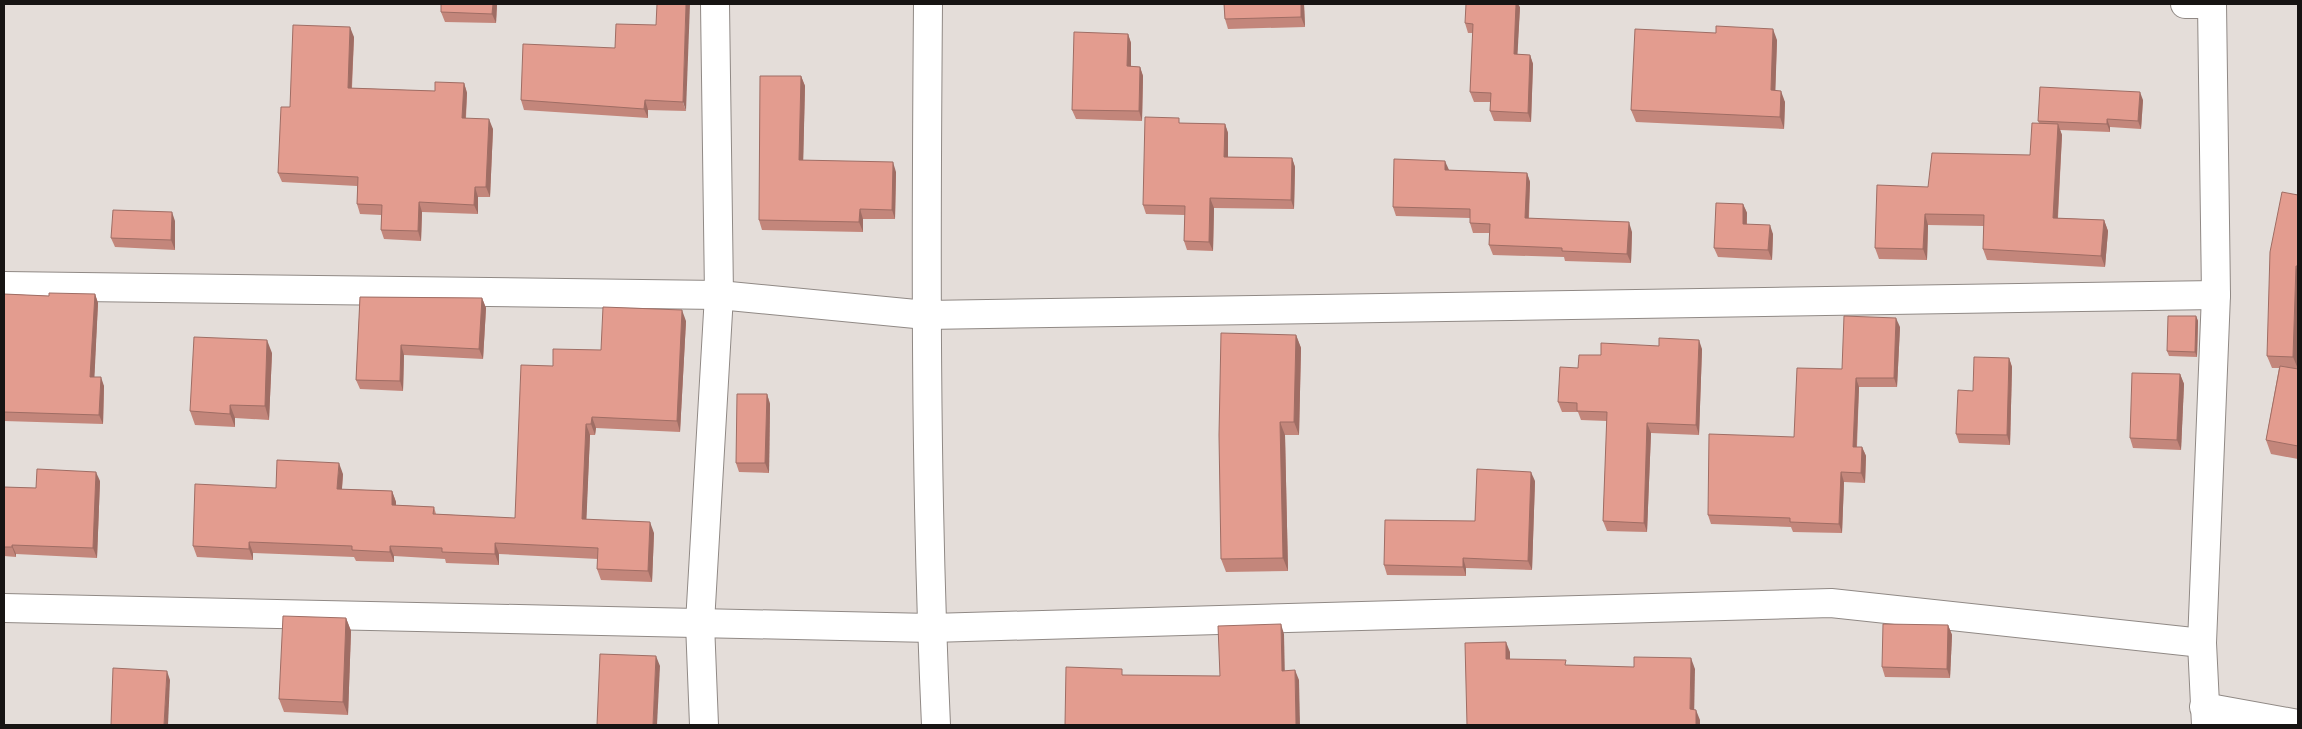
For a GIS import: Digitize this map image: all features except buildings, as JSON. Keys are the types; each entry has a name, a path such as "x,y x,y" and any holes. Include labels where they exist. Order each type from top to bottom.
{"street":[{"path":"704,725 700,622 719,295 715,4"},
{"path":"928,4 926,315 931,628 936,725"},
{"path":"2185,4 2212,4 2216,296 2202,643 2205,716 2298,724"},
{"path":"4,286 719,295 926,315 2216,296"},
{"path":"4,608 931,628 1831,603 2202,643"}]}
